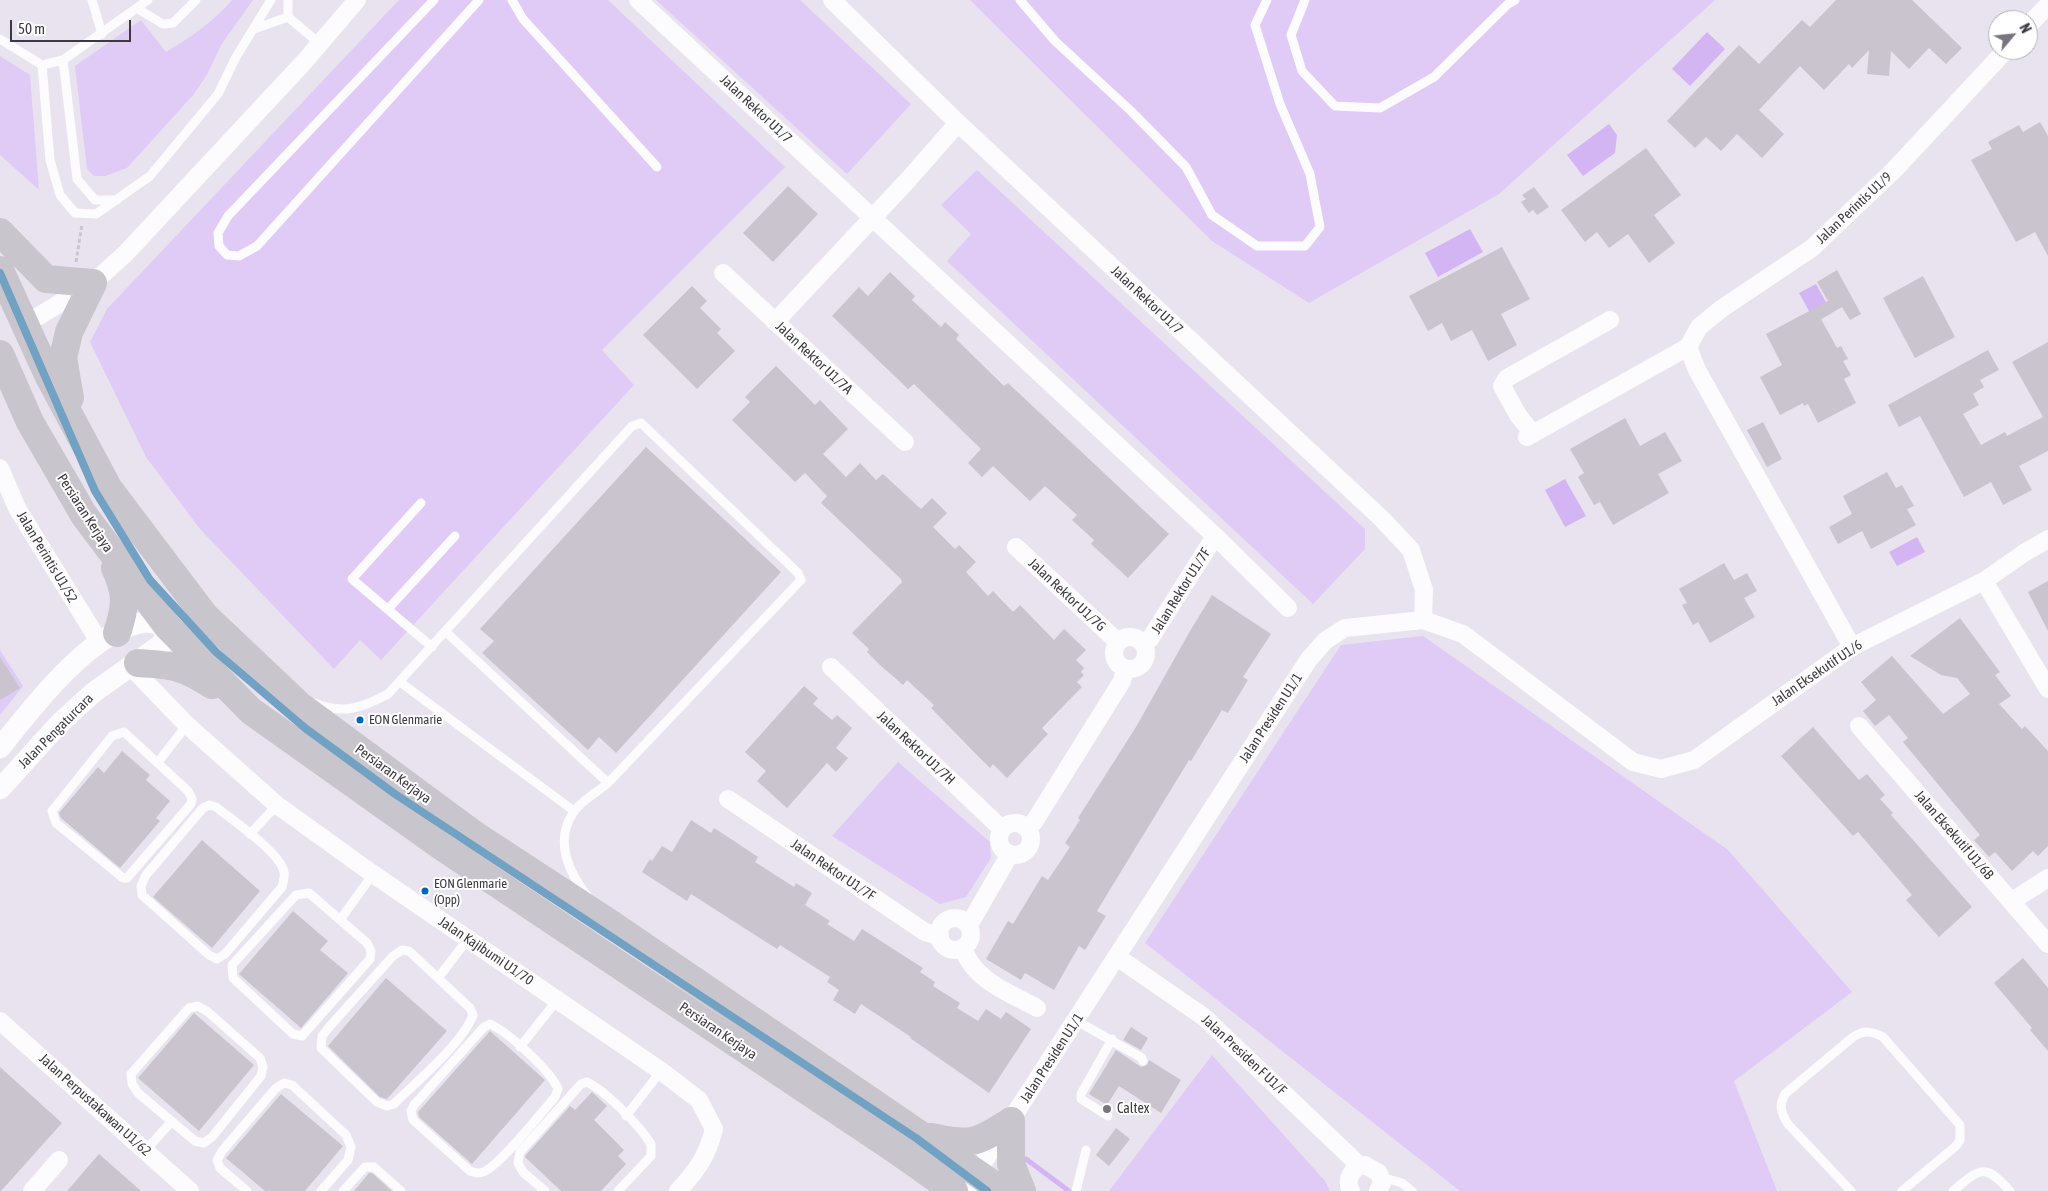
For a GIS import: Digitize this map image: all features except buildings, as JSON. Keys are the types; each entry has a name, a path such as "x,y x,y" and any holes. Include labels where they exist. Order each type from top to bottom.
{"main road":[{"path":"0,232 46,280 84,277 63,358 73,420"},
{"name":"Persiaran Kerjaya","path":"0,270 12,320 49,377 109,488 205,616 299,705 475,835 611,924 912,1145 954,1191"},
{"path":"12,320 15,338 12,354 40,440"},
{"name":"Persiaran Kerjaya","path":"0,354 40,440 84,515 168,627 251,711 441,846 912,1145 971,1181 1003,1191"},
{"path":"49,377 77,451 106,507 168,594 172,605 168,627 185,628 200,635 236,670 329,740 410,787"},
{"path":"103,542 124,586 125,610 108,638"},
{"path":"134,665 173,664 190,671 251,711"},
{"path":"923,1191 912,1145 970,1143 984,1138 1011,1121"},
{"path":"1011,1121 1011,1164 1022,1191"}],"street":[{"path":"12,320 126,253 320,44 357,0"},
{"name":"Jalan Rektor U1/7","path":"638,0 1216,536 1288,608"},
{"name":"Jalan Rektor U1/7","path":"832,0 958,123 1382,519 1411,550 1424,590 1423,620"},
{"path":"2038,16 2048,5"},
{"name":"Jalan Perintis U1/9","path":"1688,347 1699,327 1721,309 1812,248 1894,170 1997,60"},
{"path":"775,322 873,218 958,123"},
{"name":"Jalan Rektor U1/7A","path":"723,273 905,442"},
{"path":"1610,320 1507,378 1502,386 1530,435 1688,347 1706,387 1852,647"},
{"name":"Jalan Perintis U1/52","path":"0,468 16,508 108,638"},
{"name":"Jalan Rektor U1/7F","path":"1143,644 1150,639 1216,536"},
{"name":"Jalan Eksekutif U1/6","path":"1734,732 1852,647 1984,581 2024,552 2048,540"},
{"name":"Jalan Rektor U1/7G","path":"1016,548 1118,642"},
{"path":"1984,581 2048,688"},
{"name":"Jalan Presiden U1/1","path":"971,1181 1077,1021 1116,957 1309,659 1326,640 1345,628 1423,620 1463,634 1633,762 1661,769 1694,760 1734,732"},
{"path":"0,748 42,696 108,638 147,622 168,627"},
{"name":"Jalan Pengaturcara","path":"0,789 59,724 94,692 162,644 168,627"},
{"path":"1131,636 1143,644 1146,653 1143,662 1135,669 1125,669 1116,662 1114,657 1115,646 1118,642 1131,636"},
{"name":"Jalan Kajibumi U1/70","path":"134,665 187,725 277,805 373,874 661,1071 699,1100 714,1130 705,1157 678,1191"},
{"name":"Jalan Rektor U1/7H","path":"831,668 1002,829"},
{"path":"1026,828 1034,822 1055,789 1122,681 1125,669"},
{"name":"Jalan Eksekutif U1/6B","path":"1859,726 2048,944"},
{"name":"Jalan Rektor U1/7F","path":"728,799 925,932 940,936"},
{"path":"1014,823 1026,828 1030,838 1028,848 1020,854 1010,854 1000,843 1002,829 1014,823"},
{"path":"969,926 961,919 950,919 942,926 940,936 944,945 958,950 963,948 970,940 969,926 1010,854"},
{"path":"2012,901 2048,878"},
{"path":"963,948 966,958 986,980 1037,1008"},
{"name":"Jalan Presiden F U1/F","path":"1116,957 1204,1017 1360,1166 1370,1166 1380,1184"},
{"name":"Jalan Perpustakawan U1/62","path":"0,1021 190,1191"},
{"path":"32,1191 59,1160"},
{"path":"1351,1191 1349,1176 1360,1166"}],"lane":[{"path":"92,0 102,34"},
{"path":"0,39 42,65 63,60 138,9 148,0"},
{"path":"138,9 162,24 173,23 196,0"},
{"path":"42,65 50,160 60,195 75,213 96,214 150,176 218,94 271,0"},
{"path":"288,0 288,17 320,44"},
{"path":"434,0 228,216 218,233 219,246 227,255 239,256 256,246 479,0"},
{"path":"512,0 524,19 657,167"},
{"path":"1020,0 1055,41 1131,111 1186,167 1212,215 1257,246 1305,246 1320,227 1310,174 1280,104 1255,26 1267,0"},
{"path":"1305,0 1291,34 1302,71 1335,106 1380,108 1434,77 1508,4 1515,0"},
{"path":"254,29 288,17"},
{"path":"63,60 77,179 95,200 116,200"},
{"path":"280,687 320,706 342,710 364,707 388,694 632,426 641,423 798,573 801,580 608,783 574,812 566,827 563,849 583,891 611,924"},
{"path":"421,503 352,579 432,647"},
{"path":"388,609 455,536"},
{"path":"446,632 608,783"},
{"path":"400,682 574,812"},
{"path":"158,762 187,725"},
{"path":"124,732 158,762 188,791 192,799 191,804 132,876 123,878 56,823 52,811 112,736 118,733 124,732"},
{"path":"209,805 216,807 250,834 279,860 285,873 282,887 225,954 217,959 209,955 142,895 141,886 146,875 203,808 209,805"},
{"path":"250,834 277,805"},
{"path":"340,920 373,874"},
{"path":"309,893 340,920 366,942 371,951 370,958 311,1028 302,1036 292,1034 233,978 232,965 296,895 309,893"},
{"path":"438,978 468,939"},
{"path":"402,950 409,951 438,978 470,1008 473,1015 469,1025 394,1104 387,1106 377,1102 321,1048 322,1036 393,956 402,950"},
{"path":"520,1047 558,999"},
{"path":"198,1006 208,1012 260,1058 263,1066 261,1076 212,1137 204,1143 195,1141 171,1122 138,1093 132,1084 131,1074 189,1008 198,1006"},
{"path":"1077,1021 1112,1039 1142,1058 1143,1061"},
{"path":"490,1024 496,1027 520,1047 555,1081 558,1089 555,1097 487,1171 479,1174 470,1171 413,1120 411,1111 414,1105 484,1027 490,1024"},
{"path":"1851,1191 1788,1124 1782,1115 1781,1100 1786,1093 1854,1037 1861,1032 1868,1032 1883,1037 1960,1124 1960,1140 1956,1146 1902,1191"},
{"path":"1108,1116 1081,1098 1081,1094 1112,1039"},
{"path":"626,1116 661,1071"},
{"path":"545,1191 522,1172 518,1163 520,1152 581,1084 587,1082 594,1086 626,1116 651,1144 651,1156 618,1191"},
{"path":"247,1191 220,1168 217,1160 222,1151 276,1088 284,1083 292,1085 346,1135 351,1147 348,1160 321,1191"},
{"path":"146,1150 171,1122"},
{"path":"1076,1191 1086,1150"},
{"path":"343,1191 366,1166 374,1167 401,1191"},
{"path":"1953,1191 1972,1175 1980,1172 1995,1175 2010,1191"},
{"path":"1380,1184 1402,1183 1412,1191"}],"path":[{"path":"84,213 84,277"}],"shaded area":[{"path":"232,0 253,0 221,45 208,73 194,94 127,168 105,176 94,176 87,169 75,66 141,20 166,52 201,29"},
{"path":"399,0 608,0 785,167 602,350 634,385 381,660 360,640 334,669 200,529 146,457 90,342 107,309"},
{"path":"656,0 800,0 911,104 847,174"},
{"path":"970,0 1715,0 1499,194 1309,303 1212,241"},
{"path":"1707,32 1725,49 1690,86 1672,69"},
{"path":"0,56 30,75 39,190 0,155"},
{"path":"1609,124 1617,135 1615,153 1583,176 1567,155"},
{"path":"977,170 1365,529 1365,549 1313,604 947,261 971,234 941,205"},
{"path":"1470,229 1483,252 1438,277 1425,253"},
{"path":"1816,284 1832,313 1815,322 1799,293"},
{"path":"1565,479 1586,516 1565,527 1545,490"},
{"path":"1917,537 1925,552 1897,566 1889,552"},
{"path":"1423,636 1728,850 1852,992 1734,1081 1777,1191 1460,1191 1145,943 1341,645"},
{"path":"0,650 23,686 0,715"},
{"path":"898,762 990,842 991,858 966,897 940,904 832,836"},
{"path":"1212,1055 1325,1181 1330,1191 1109,1191"}],"waterway":[{"path":"1026,1159 1069,1191"}],"transit line":[{"path":"0,273 95,491 150,580 216,652 305,728 395,794 916,1138 987,1191"}],"place":[{"name":"EON Glenmarie","path":"360,720"},
{"name":"EON Glenmarie (Opp)","path":"425,891"},
{"name":"Caltex","path":"1107,1109"}]}
